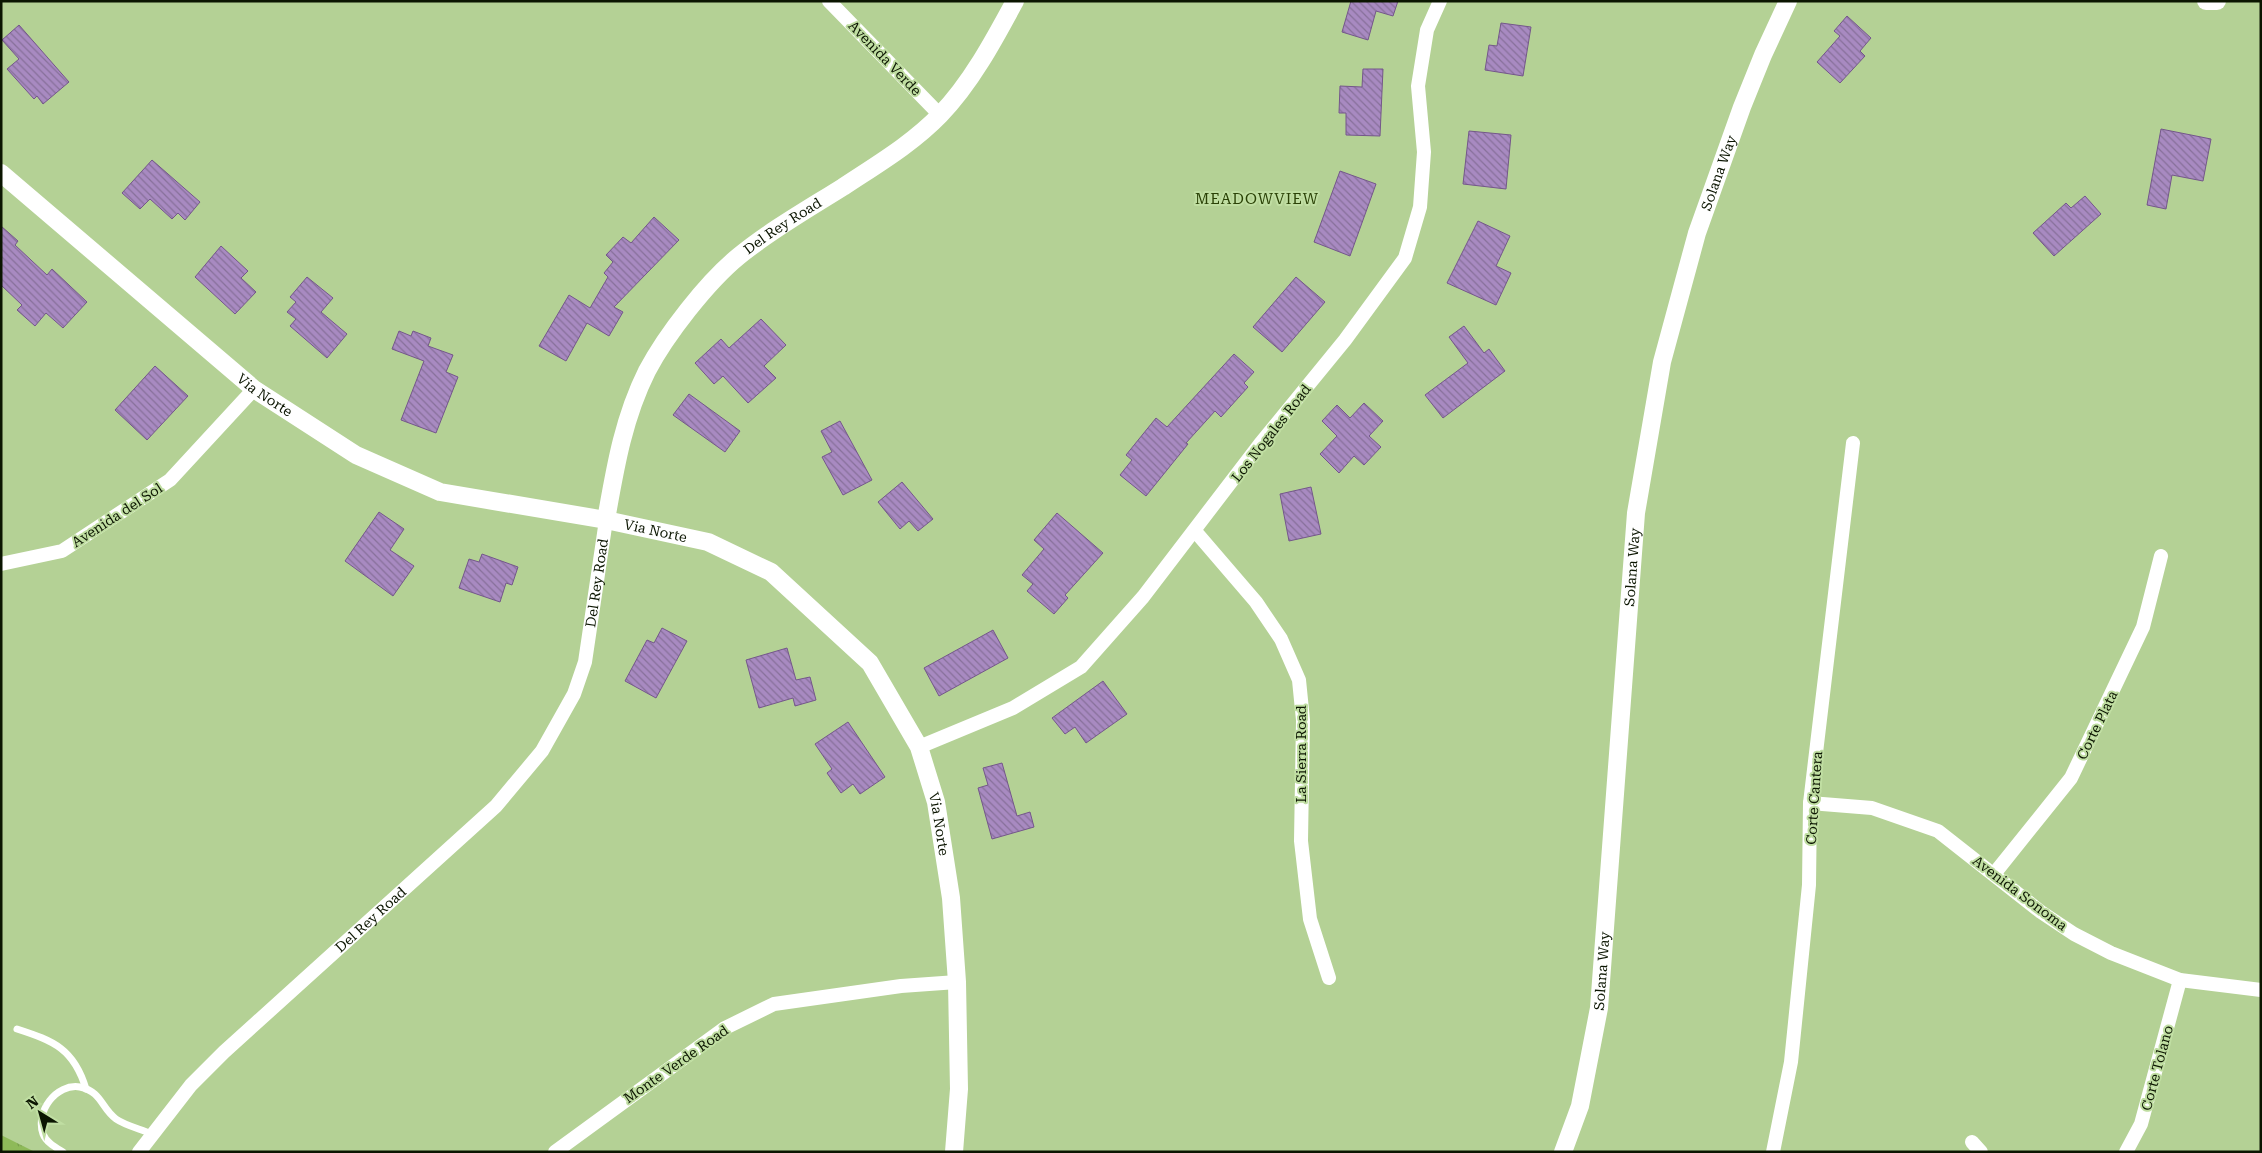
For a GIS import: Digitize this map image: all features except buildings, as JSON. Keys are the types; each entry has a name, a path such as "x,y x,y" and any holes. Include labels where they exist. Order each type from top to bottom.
{"street":[{"name":"Avenida Verde","path":"829,1 940,115"},
{"name":"Del Rey Road","path":"139,1152 191,1085 224,1052 496,806 542,751 574,694 585,662 606,520 621,436 647,371 681,319 707,287 739,256 785,223 885,161 940,115 969,79 995,38 1015,1"},
{"name":"Los Nogales Road","path":"919,747 1013,708 1080,667 1143,597 1260,444 1345,340 1405,258 1420,207 1424,152 1418,86 1427,30 1440,1"},
{"name":"Solana Way","path":"1563,1152 1580,1106 1599,1008 1636,513 1662,362 1696,233 1763,54 1788,1"},
{"path":"2206,1 2217,1"},
{"name":"Via Norte","path":"1,174 254,389 356,456 440,492 606,520 708,542 771,572 870,663 919,747 936,802 951,898 957,982 959,1089 954,1152"},
{"name":"Avenida del Sol","path":"1,564 62,551 154,492 170,480 254,389"},
{"name":"Corte Cantera","path":"1773,1152 1790,1062 1801,965 1809,885 1810,804 1853,444"},
{"name":"La Sierra Road","path":"1195,531 1256,602 1281,639 1299,680 1303,720 1300,841 1310,919 1329,978"},
{"name":"Corte Plata","path":"1994,874 2071,778 2144,627 2161,556"},
{"name":"Avenida Sonoma","path":"1810,804 1872,808 1906,818 1938,831 2041,912 2074,934 2111,953 2180,980 2261,990"},
{"name":"Corte Tolano","path":"2126,1152 2142,1124 2180,980"},
{"name":"Monte Verde Road","path":"555,1152 725,1028 774,1004 901,986 957,982"}],"lane":[{"path":"17,1029 47,1038 66,1051 81,1073 86,1089"},
{"path":"63,1152 52,1146 43,1135 41,1122 44,1109 52,1097 62,1090 77,1087 93,1091 116,1119 152,1134"}],"green space":[{"path":"1,1135 35,1152 1,1152"}],"district":[{"name":"MEADOWVIEW","path":"1257,199"}]}
